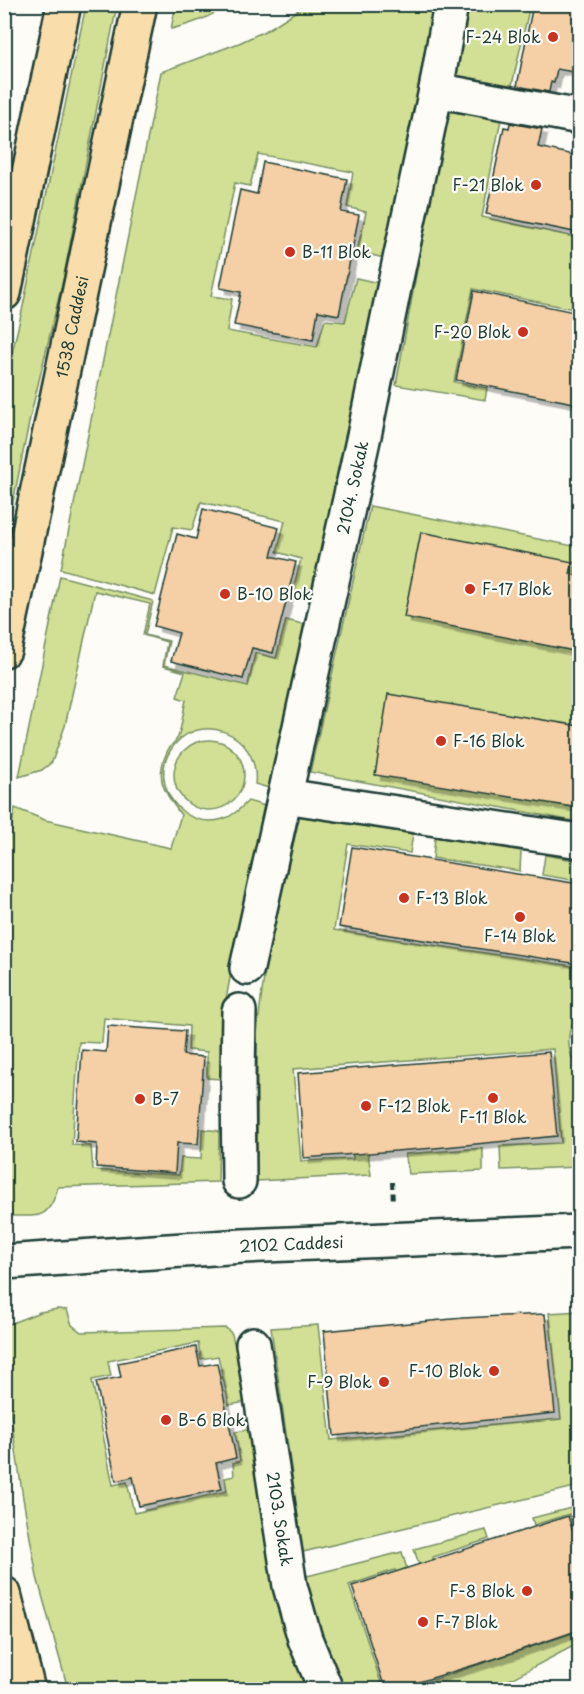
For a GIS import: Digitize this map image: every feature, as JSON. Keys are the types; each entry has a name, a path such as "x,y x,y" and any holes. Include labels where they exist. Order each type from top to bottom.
{"main road":[{"path":"4,293 64,4"},
{"name":"1538 Caddesi","path":"4,650 140,4"},
{"path":"4,1594 28,1689"}],"street":[{"name":"2104. Sokak","path":"247,968 363,442 436,90 451,4"},
{"path":"436,90 579,117"},
{"path":"285,795 579,841"},
{"path":"239,1011 239,1181"},
{"name":"2102 Caddesi","path":"4,1262 243,1246 579,1232"},
{"name":"2103. Sokak","path":"254,1344 290,1586 305,1639 326,1689"}],"green space":[{"path":"176,4 227,5 200,20 171,29"},
{"path":"86,5 117,5 63,280 30,418 5,542 5,382"},
{"path":"306,5 387,5 434,13 385,258 357,252 366,212 347,207 353,172 258,154 250,186 235,183 211,296 232,299 227,331 317,347 325,320 345,322 356,278 379,283 311,597 292,593 301,559 277,552 285,521 201,502 192,530 173,527 155,595 61,569 161,72 239,43 267,30"},
{"path":"466,5 530,5 510,94 453,82"},
{"path":"446,111 501,119 482,217 579,238 579,310 473,289 454,382 487,388 485,400 396,385"},
{"path":"370,506 579,547 579,822 310,772"},
{"path":"60,576 153,601 145,635 169,641 164,665 248,686 255,653 276,658 286,620 307,625 269,788 255,784 254,766 248,751 238,739 224,732 210,729 195,731 181,738 170,751 165,764 164,778 167,791 174,803 195,818 209,821 223,819 240,809 248,801 265,806 226,1000 221,1079 207,1078 207,1052 188,1050 189,1026 104,1018 102,1043 79,1042 72,1145 91,1146 93,1170 179,1175 181,1158 201,1159 202,1129 219,1131 218,1182 58,1187 50,1207 40,1215 5,1216 4,865 15,808 45,820 171,848 181,815 166,793 161,771 168,750 178,737 181,728 186,700 177,697 185,672 163,666 167,642 143,635 150,604 95,591 65,726 52,762 42,770 19,777"},
{"path":"209,740 228,746 238,756 244,775 238,794 228,804 209,810 190,804 180,794 174,775 180,756 190,746"},
{"path":"300,815 413,834 410,853 348,844 334,930 579,967 580,1005 571,1028 569,1041 573,1059 579,1071 579,1167 501,1170 500,1146 561,1143 553,1049 293,1069 301,1161 353,1159 352,1146 367,1145 371,1175 257,1181 257,1034 261,999 267,956"},
{"path":"435,837 521,851 520,871 433,858"},
{"path":"545,855 579,861 579,881 542,875"},
{"path":"483,1148 483,1171 409,1174 405,1154"},
{"path":"67,1310 72,1325 81,1332 226,1328 232,1334 247,1402 229,1405 218,1356 201,1359 198,1343 108,1361 111,1376 92,1380 113,1485 127,1482 134,1513 227,1491 225,1478 234,1476 233,1463 240,1461 235,1432 251,1429 309,1689 68,1689 37,1577 5,1377 4,1326 40,1312"},
{"path":"579,1311 579,1486 303,1552 271,1328 318,1325 331,1440 561,1419 549,1313"},
{"path":"579,1506 579,1546 569,1514 534,1525 532,1518"},
{"path":"486,1530 489,1539 433,1557 435,1567 421,1571 414,1549"},
{"path":"402,1552 409,1576 399,1579 395,1570 349,1585 383,1689 339,1689 324,1656 303,1577"},
{"path":"579,1631 579,1643 492,1689 403,1690"}],"building":[{"name":"F-24 Blok","path":"533,4 579,4 579,73 557,69 549,92 517,86"},
{"name":"F-21 Blok","path":"510,123 542,129 538,147 579,156 579,233 486,214 504,127 509,128"},
{"name":"B-11 Blok","path":"263,162 347,179 341,212 359,215 339,315 318,311 313,340 234,325 241,292 220,288 240,190 257,194"},
{"name":"F-20 Blok","path":"474,291 579,313 579,404 456,380"},
{"name":"B-10 Blok","path":"203,509 279,528 271,556 296,562 273,653 252,648 243,679 171,661 179,633 154,626 177,534 196,539"},
{"name":"F-17 Blok","path":"421,532 573,562 570,574 579,576 579,652 404,617"},
{"path":"388,694 579,726 579,808 375,775"},
{"path":"352,847 579,884 579,964 339,927"},
{"name":"B-7","path":"108,1026 185,1031 183,1055 204,1057 198,1144 177,1143 175,1173 96,1167 97,1144 76,1142 82,1050 106,1052"},
{"path":"549,1052 557,1136 304,1158 298,1073"},
{"path":"545,1314 555,1413 334,1436 324,1331 463,1318"},
{"name":"B-6 Blok","path":"196,1347 200,1366 217,1363 236,1458 216,1463 222,1489 139,1506 133,1477 116,1481 96,1382 121,1377 118,1363"},
{"path":"568,1516 579,1551 579,1630 396,1689 385,1689 352,1586"}],"place":[{"name":"F-24 Blok","path":"553,37"},
{"name":"F-21 Blok","path":"536,185"},
{"name":"B-11 Blok","path":"290,252"},
{"name":"F-20 Blok","path":"523,332"},
{"name":"F-17 Blok","path":"470,589"},
{"name":"B-10 Blok","path":"225,594"},
{"name":"F-16 Blok","path":"441,741"},
{"name":"F-13 Blok","path":"404,898"},
{"name":"F-14 Blok","path":"520,917"},
{"name":"F-11 Blok","path":"493,1098"},
{"name":"B-7","path":"140,1099"},
{"name":"F-12 Blok","path":"366,1106"},
{"name":"F-10 Blok","path":"494,1371"},
{"name":"F-9 Blok","path":"384,1382"},
{"name":"B-6 Blok","path":"166,1420"},
{"name":"F-8 Blok","path":"527,1591"},
{"name":"F-7 Blok","path":"423,1622"}]}
